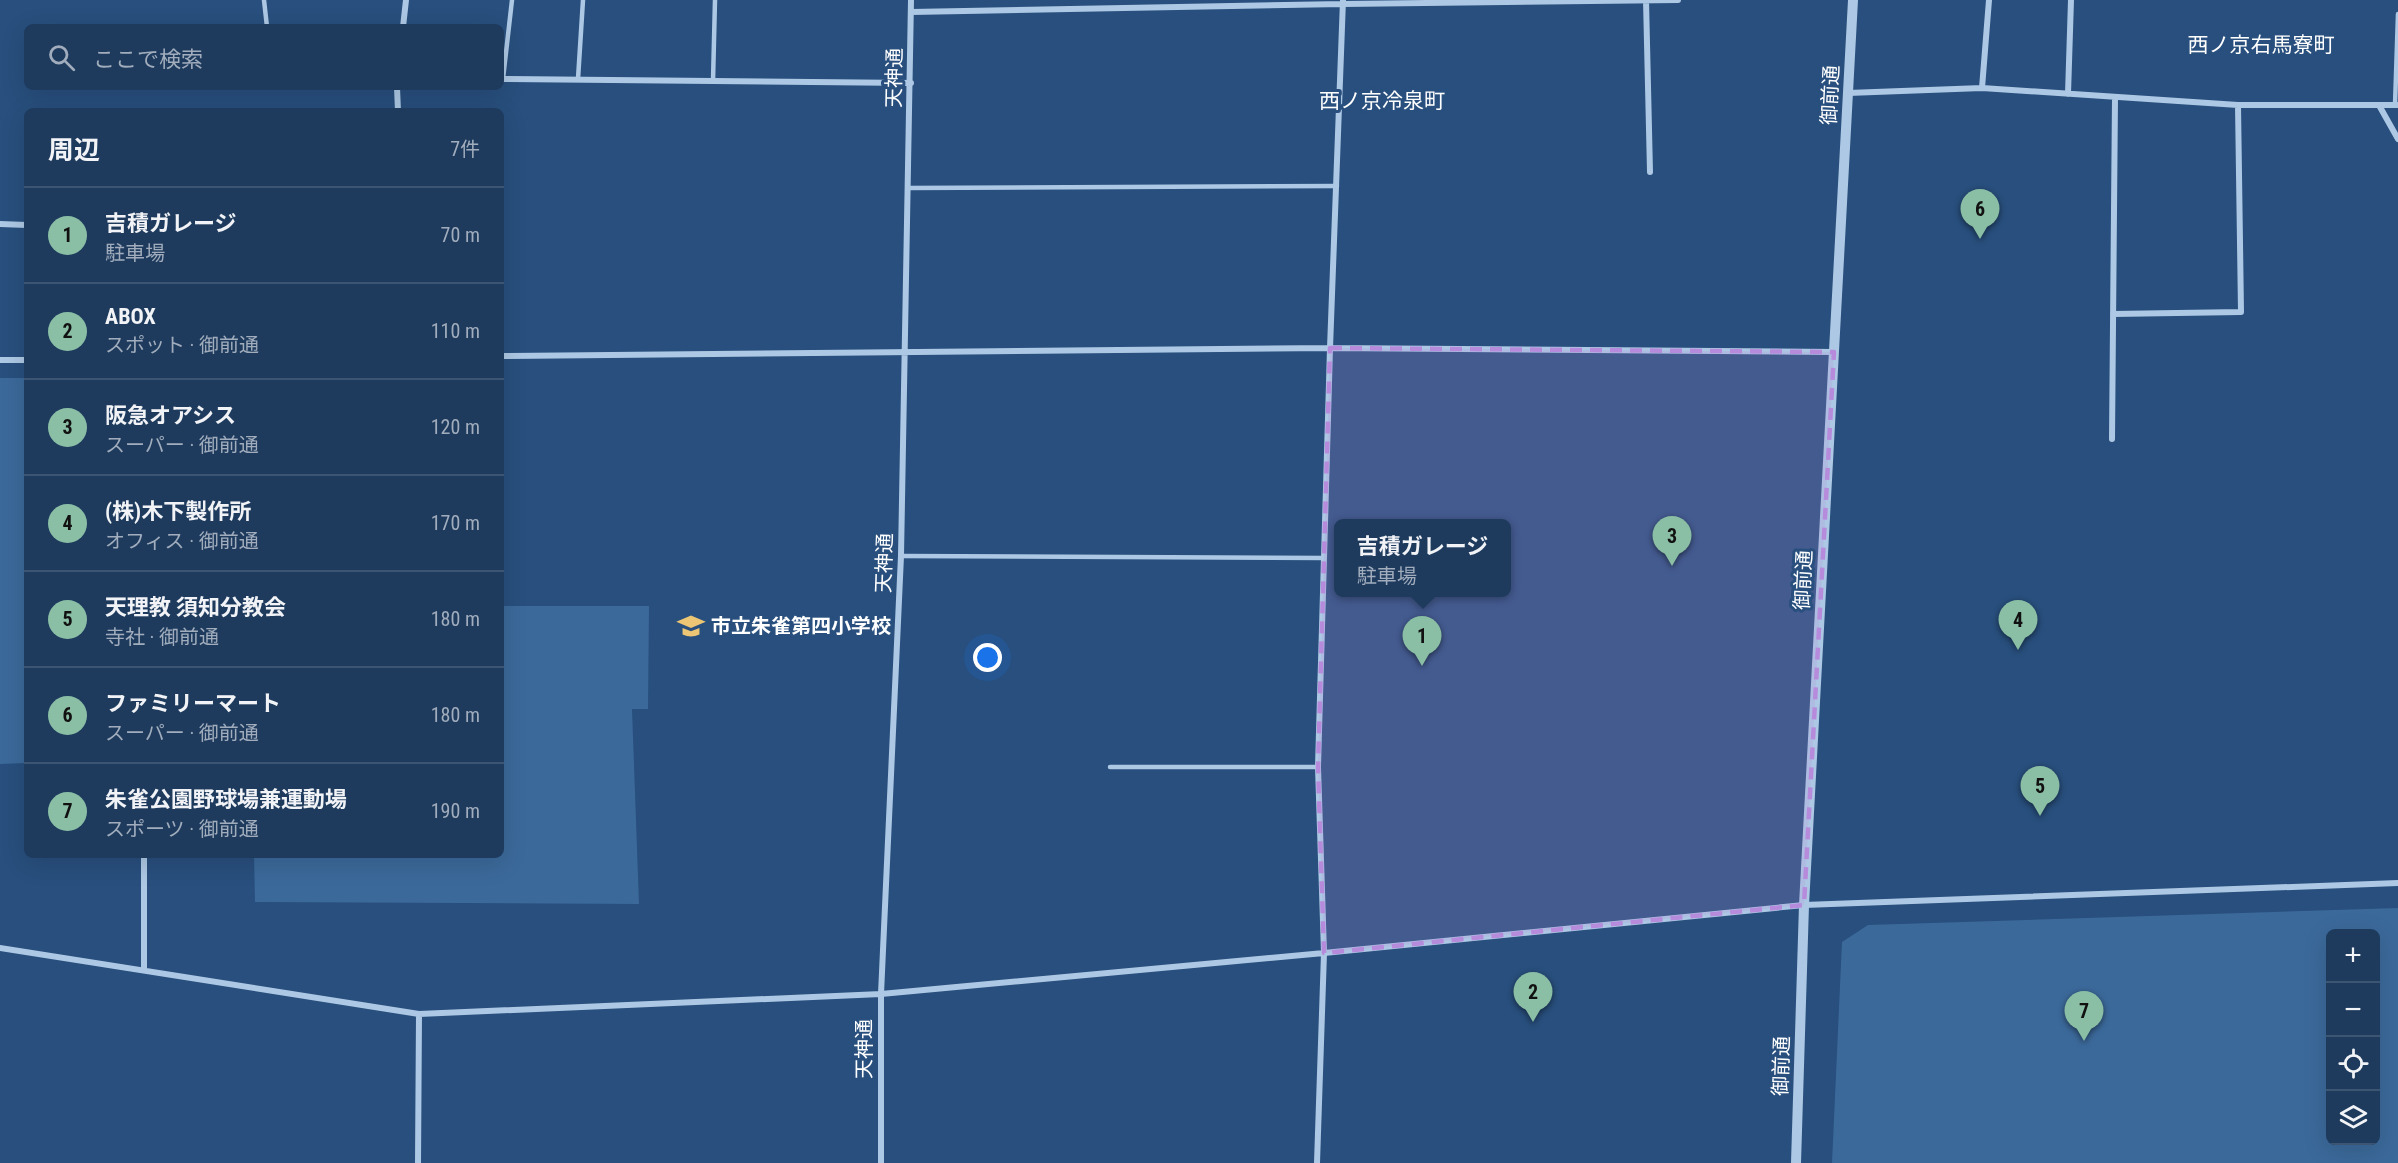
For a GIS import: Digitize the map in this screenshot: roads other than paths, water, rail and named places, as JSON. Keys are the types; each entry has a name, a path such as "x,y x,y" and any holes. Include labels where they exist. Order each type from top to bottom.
{"street":[{"path":"403,24 406,0"},
{"name":"天神通","path":"880,1163 880,994 901,556 911,0"},
{"path":"1646,0 1650,172"},
{"path":"911,12 1209,3 1678,0"},
{"name":"御前通","path":"1797,1163 1804,905 1853,0"},
{"path":"1982,88 1989,0"},
{"path":"2068,94 2071,0"},
{"path":"1317,1163 1324,953 1318,767 1343,2"},
{"path":"504,79 911,83"},
{"path":"1848,93 1982,88 2238,105 2396,105"},
{"path":"397,90 398,108"},
{"path":"2112,439 2115,97"},
{"path":"2113,314 2241,312 2238,105"},
{"path":"2380,106 2398,139"},
{"path":"0,224 24,225"},
{"path":"504,356 904,354 1330,348 1834,352"},
{"path":"0,360 24,360"},
{"path":"144,858 144,970"},
{"path":"0,948 419,1014 880,994 1804,905 2398,883"},
{"path":"418,1163 419,1014"}],"lane":[{"path":"264,0 267,24"},
{"path":"504,63 512,0"},
{"path":"578,79 583,0"},
{"path":"713,81 715,0"},
{"path":"2396,105 2398,14"},
{"path":"908,188 1337,186"},
{"path":"901,556 1324,558"},
{"path":"1110,767 1318,767"}],"place":[{"name":"ファミリーマート","path":"1980,239"},
{"name":"阪急オアシス","path":"1672,566"},
{"name":"市立朱雀第四小学校","path":"691,626"},
{"name":"(株)木下製作所","path":"2018,650"},
{"name":"吉積ガレージ","path":"1422,666"},
{"name":"天理教 須知分教会","path":"2040,816"},
{"name":"ABOX","path":"1533,1022"},
{"name":"朱雀公園野球場兼運動場","path":"2084,1041"}],"district":[{"name":"西ノ京右馬寮町","path":"2261,45"},
{"name":"西ノ京冷泉町","path":"1382,101"}]}
